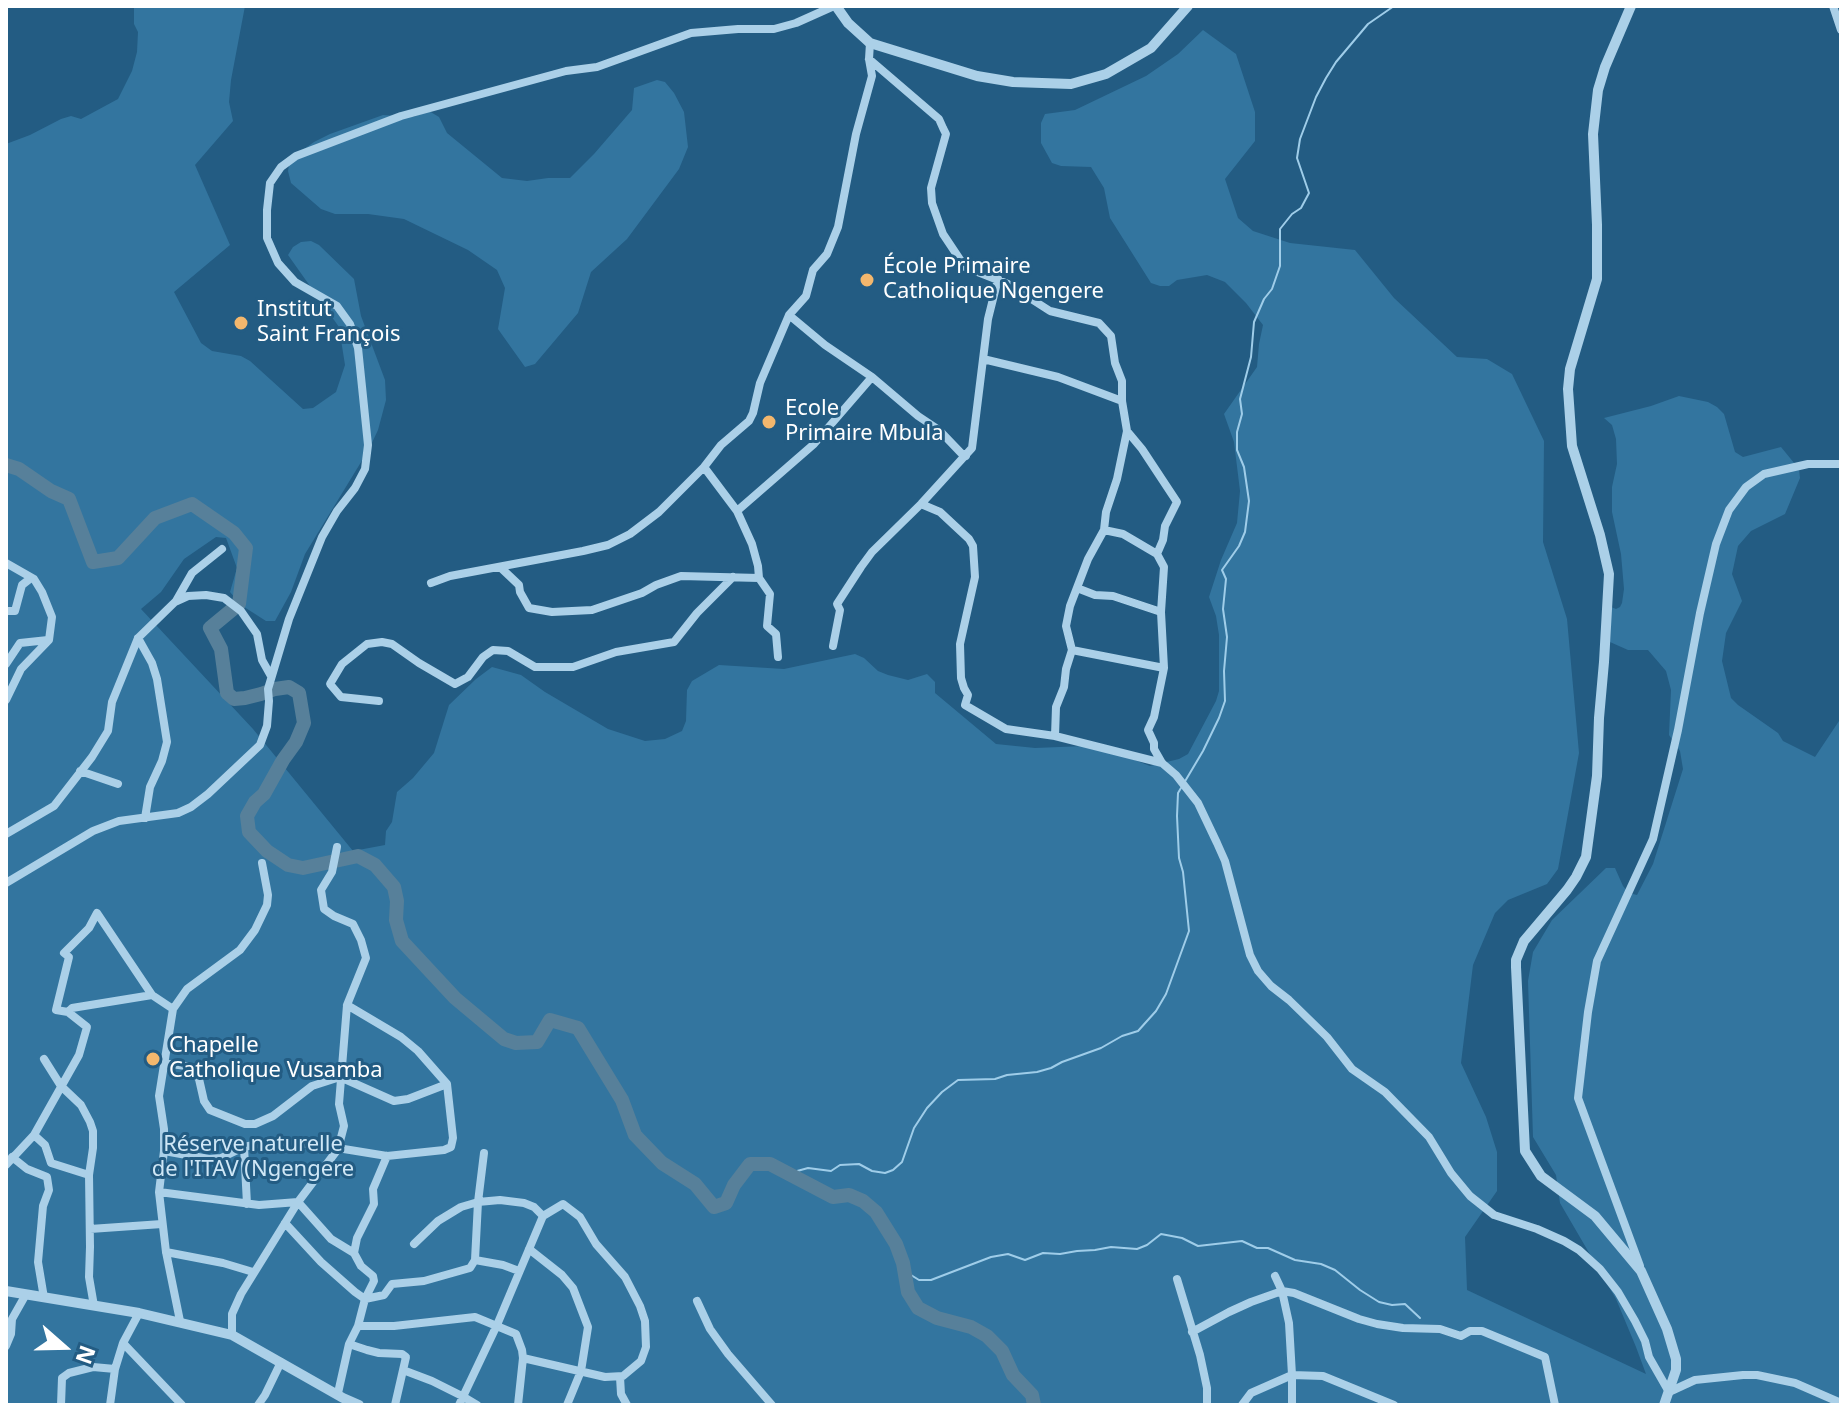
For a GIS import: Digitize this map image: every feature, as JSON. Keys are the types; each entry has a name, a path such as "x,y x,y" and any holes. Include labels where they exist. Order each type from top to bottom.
{"street":[{"path":"6,883 93,831 119,821 178,813 191,807 260,745 267,726 268,689 289,619 322,537 365,469 368,445 358,348 350,324 337,306 295,282 278,263 267,238 270,183 281,167 296,156 401,116 566,71 597,67 691,33 774,29 835,6 870,43 977,76 1013,82 1071,84 1106,74 1151,48 1188,6"},
{"path":"1631,6 1598,90 1593,134 1597,279 1570,369 1568,389 1572,446 1609,574 1593,816 1586,857 1576,877 1524,941 1516,967 1525,1151 1541,1176 1595,1216 1641,1271"},
{"path":"1833,6 1841,30"},
{"path":"431,583 450,576 608,545 630,534 659,512 704,467 721,445 749,421 760,383 789,315 806,296 813,270 827,254 838,227 856,134 872,76 870,43"},
{"path":"869,59 939,119 946,134 931,188 934,212 943,234 965,267 998,279 1050,311 1099,323 1111,336 1115,363 1122,381 1127,431 1104,530 1088,559 1070,606 1066,626 1072,650 1056,707 1055,736"},
{"path":"833,646 840,610 837,604 844,591 872,552 966,456 973,443 988,319 998,279"},
{"path":"789,315 939,430 966,456"},
{"path":"983,359 1058,377 1122,401"},
{"path":"737,511 798,460 872,377"},
{"path":"1127,431 1177,502 1165,526 1157,554"},
{"path":"1664,1405 1676,1370 1676,1359 1578,1098 1597,961 1653,839 1700,613 1716,544 1729,510 1746,487 1764,474 1808,464 1841,464"},
{"path":"704,467 737,511 752,544 759,578 770,594 767,626 776,634 778,657"},
{"path":"921,504 940,512 973,546 975,577 960,644 961,678 968,695 965,705 1006,729 1055,736 1162,763"},
{"path":"1104,530 1123,534 1157,554 1164,567 1161,612 1164,668 1154,717 1148,730 1162,763 1187,788 1207,821 1225,861 1250,955 1263,978 1327,1037 1352,1069 1385,1092 1429,1137 1463,1189 1481,1206 1494,1215 1564,1241 1600,1269 1635,1321 1649,1357 1669,1392"},
{"path":"6,834 54,806 92,757 108,731 112,702 138,638 176,601 192,573 222,549"},
{"path":"6,563 31,578 42,592 52,617 49,640 21,669 6,700"},
{"path":"500,567 519,585 529,608 552,612 592,610 681,576 759,578"},
{"path":"379,701 341,697 330,684 342,664 367,644 392,644 455,684 468,677 483,657 493,650 508,651 535,667 573,667 616,652 674,642 697,613 733,577"},
{"path":"6,611 15,611 22,585 31,578"},
{"path":"1077,588 1161,612"},
{"path":"176,601 188,596 206,595 224,598 241,611 257,634 262,660 271,676"},
{"path":"138,638 152,663 160,691 167,742 150,787 145,818"},
{"path":"7,659 20,643 49,640"},
{"path":"1072,650 1164,668"},
{"path":"80,771 118,784"},
{"path":"232,1335 232,1314 253,1272 298,1202 338,1149 344,1126 339,1104 347,1005 366,958 353,924 324,909 321,890 332,872 335,856"},
{"path":"180,1321 166,1252 159,1192 164,1151 159,1096 163,1063 173,1009 187,989 240,950 255,930 267,905 262,863"},
{"path":"47,1177 9,1161 34,1135 79,1055 87,1027 68,1012 56,1010 69,957 64,953 89,928 97,913 152,995 173,1009"},
{"path":"68,1012 72,1008 152,995"},
{"path":"164,1151 209,1159 272,1141 387,1156 451,1147 453,1138 447,1084 401,1037 347,1005"},
{"path":"44,1059 61,1086 81,1105 93,1131 89,1175 89,1277 94,1306"},
{"path":"163,1063 186,1066 193,1071 210,1110 245,1124 255,1124 273,1116 312,1086 340,1077 394,1101 447,1084"},
{"path":"34,1135 45,1145 51,1163 38,1262 44,1298"},
{"path":"244,1147 247,1204"},
{"path":"285,1223 330,1270 365,1299 384,1295 392,1284 424,1281 470,1268 475,1260 484,1153"},
{"path":"354,1253 357,1238 374,1204 373,1189 387,1156"},
{"path":"51,1163 89,1175"},
{"path":"159,1192 259,1205 298,1202"},
{"path":"414,1244 438,1221 461,1207 478,1202 500,1200 524,1203 543,1216"},
{"path":"298,1202 331,1239 354,1253 361,1266 373,1276 374,1281 349,1344 338,1393"},
{"path":"461,1400 543,1216 563,1204 580,1217 596,1244 634,1292 645,1321 646,1347 641,1361 620,1377 605,1377 523,1358"},
{"path":"90,1229 162,1224"},
{"path":"529,1249 562,1275 573,1288 588,1327 581,1371 567,1405"},
{"path":"166,1252 253,1272"},
{"path":"475,1260 519,1271"},
{"path":"1275,1276 1282,1291 1289,1323 1292,1405"},
{"path":"1177,1279 1200,1355 1207,1405"},
{"path":"6,1291 139,1313 232,1335 359,1405"},
{"path":"1192,1332 1229,1312 1282,1291 1307,1297 1377,1324 1440,1329 1461,1336 1470,1331 1482,1331 1545,1357 1555,1405"},
{"path":"6,1346 12,1319 25,1296"},
{"path":"697,1301 710,1329 728,1354 772,1405"},
{"path":"110,1405 115,1369 123,1343 139,1313"},
{"path":"358,1326 394,1326 475,1317 516,1334 523,1358 518,1405"},
{"path":"123,1343 182,1405"},
{"path":"349,1344 406,1357 395,1405"},
{"path":"258,1405 281,1362"},
{"path":"61,1405 62,1378 69,1373 93,1367 115,1369"},
{"path":"403,1370 432,1381 461,1400 477,1405"},
{"path":"1676,1370 1688,1382"},
{"path":"1242,1405 1251,1393 1292,1375 1323,1376 1394,1405"},
{"path":"1669,1392 1688,1382 1743,1375 1772,1377 1795,1383 1841,1403"},
{"path":"620,1377 621,1394 627,1405"}],"green space":[{"name":"Réserve naturelle de l'ITAV (Ngengere","path":"134,6 245,6 231,80 229,102 233,121 195,165 230,245 174,292 201,343 212,351 241,356 250,361 303,409 313,408 336,392 345,365 339,327 288,255 301,242 311,241 354,279 361,316 385,380 386,400 378,430 305,554 291,592 275,621 266,621 241,605 230,592 237,568 226,538 216,537 184,559 161,592 141,609 253,729 353,851 385,845 397,792 434,753 449,705 492,667 521,675 608,729 645,741 665,739 682,731 686,721 687,690 692,681 719,665 784,669 855,654 888,675 908,680 927,674 935,682 935,693 996,744 1035,748 1085,746 1114,752 1150,766 1188,754 1219,691 1219,635 1209,597 1237,523 1240,491 1234,442 1224,414 1257,367 1263,325 1225,282 1207,275 1177,280 1169,286 1151,283 1110,218 1104,188 1091,167 1052,163 1041,143 1041,123 1045,114 1075,110 1146,76 1178,54 1203,30 1236,54 1255,112 1255,141 1225,179 1238,218 1253,231 1290,243 1355,250 1394,298 1457,357 1487,359 1512,374 1544,441 1543,542 1567,619 1579,753 1558,869 1547,884 1508,900 1495,913 1473,965 1461,1063 1486,1117 1497,1152 1497,1191 1465,1237 1467,1290 1646,1374 1616,1299 1560,1203 1556,1175 1533,1137 1528,981 1533,952 1552,920 1606,868 1615,868 1623,886 1629,893 1637,895 1653,864 1683,769 1680,751 1669,735 1671,690 1666,671 1648,650 1628,650 1610,642 1611,607 1620,607 1624,589 1621,554 1612,512 1616,439 1612,425 1604,418 1679,396 1717,407 1724,414 1735,452 1743,457 1781,447 1799,469 1800,478 1785,514 1751,531 1738,546 1732,574 1742,601 1726,633 1722,661 1731,698 1778,733 1783,741 1815,757 1841,714 1841,1405 6,1405 6,144 61,119 71,116 81,119 118,99 132,71 137,52"},
{"path":"657,80 665,82 684,112 688,147 679,169 627,239 591,272 578,313 535,364 525,367 498,329 505,288 497,270 468,250 404,219 335,214 321,209 291,183 288,171 290,159 314,142 383,115 413,117 429,111 439,117 447,133 502,178 527,181 570,178 632,110 634,88"}],"waterway":[{"path":"1184,783 1203,751 1225,701 1227,637 1223,609 1226,579 1222,570 1245,532 1249,501 1244,467 1237,450 1237,432 1242,414 1240,399 1251,357 1254,322 1272,289 1280,266 1280,229 1301,208 1309,193 1297,158 1300,139 1316,97 1336,62 1368,24 1394,6"},
{"path":"6,465 19,469 51,491 69,499 93,562 118,558 155,518 192,504 234,533 246,548 239,604 210,628 221,649 227,693 234,699 245,698 289,687 299,693 304,723 296,742 247,816 249,832 267,851 288,865 303,868 358,856 375,865 394,887 396,920 402,941 455,998 504,1039 516,1043 537,1042 550,1020 578,1028 622,1100 635,1135 662,1163 695,1184 714,1207 726,1203 734,1185 750,1164 770,1164 833,1197 849,1195 863,1201 876,1212 896,1244 908,1292 918,1308 987,1336 1002,1351 1013,1375 1032,1395 1034,1405"},
{"path":"790,1173 808,1168 831,1171 840,1165 859,1164 872,1171 885,1173 893,1170 902,1162 914,1128 927,1108 958,1080 995,1079 1037,1072 1138,1031 1166,994 1189,931 1179,858 1177,816 1181,788"},
{"path":"903,1263 919,1280 931,1280 991,1257 1008,1254 1025,1260 1043,1253 1060,1254 1111,1247 1137,1249 1161,1234 1182,1238 1198,1246 1242,1241 1335,1270 1379,1302 1405,1304 1420,1318"}],"place":[{"name":"École Primaire Catholique Ngengere","path":"867,280"},
{"name":"Institut Saint François","path":"241,323"},
{"name":"Ecole Primaire Mbula","path":"769,422"},
{"name":"Chapelle Catholique Vusamba","path":"153,1059"}]}
